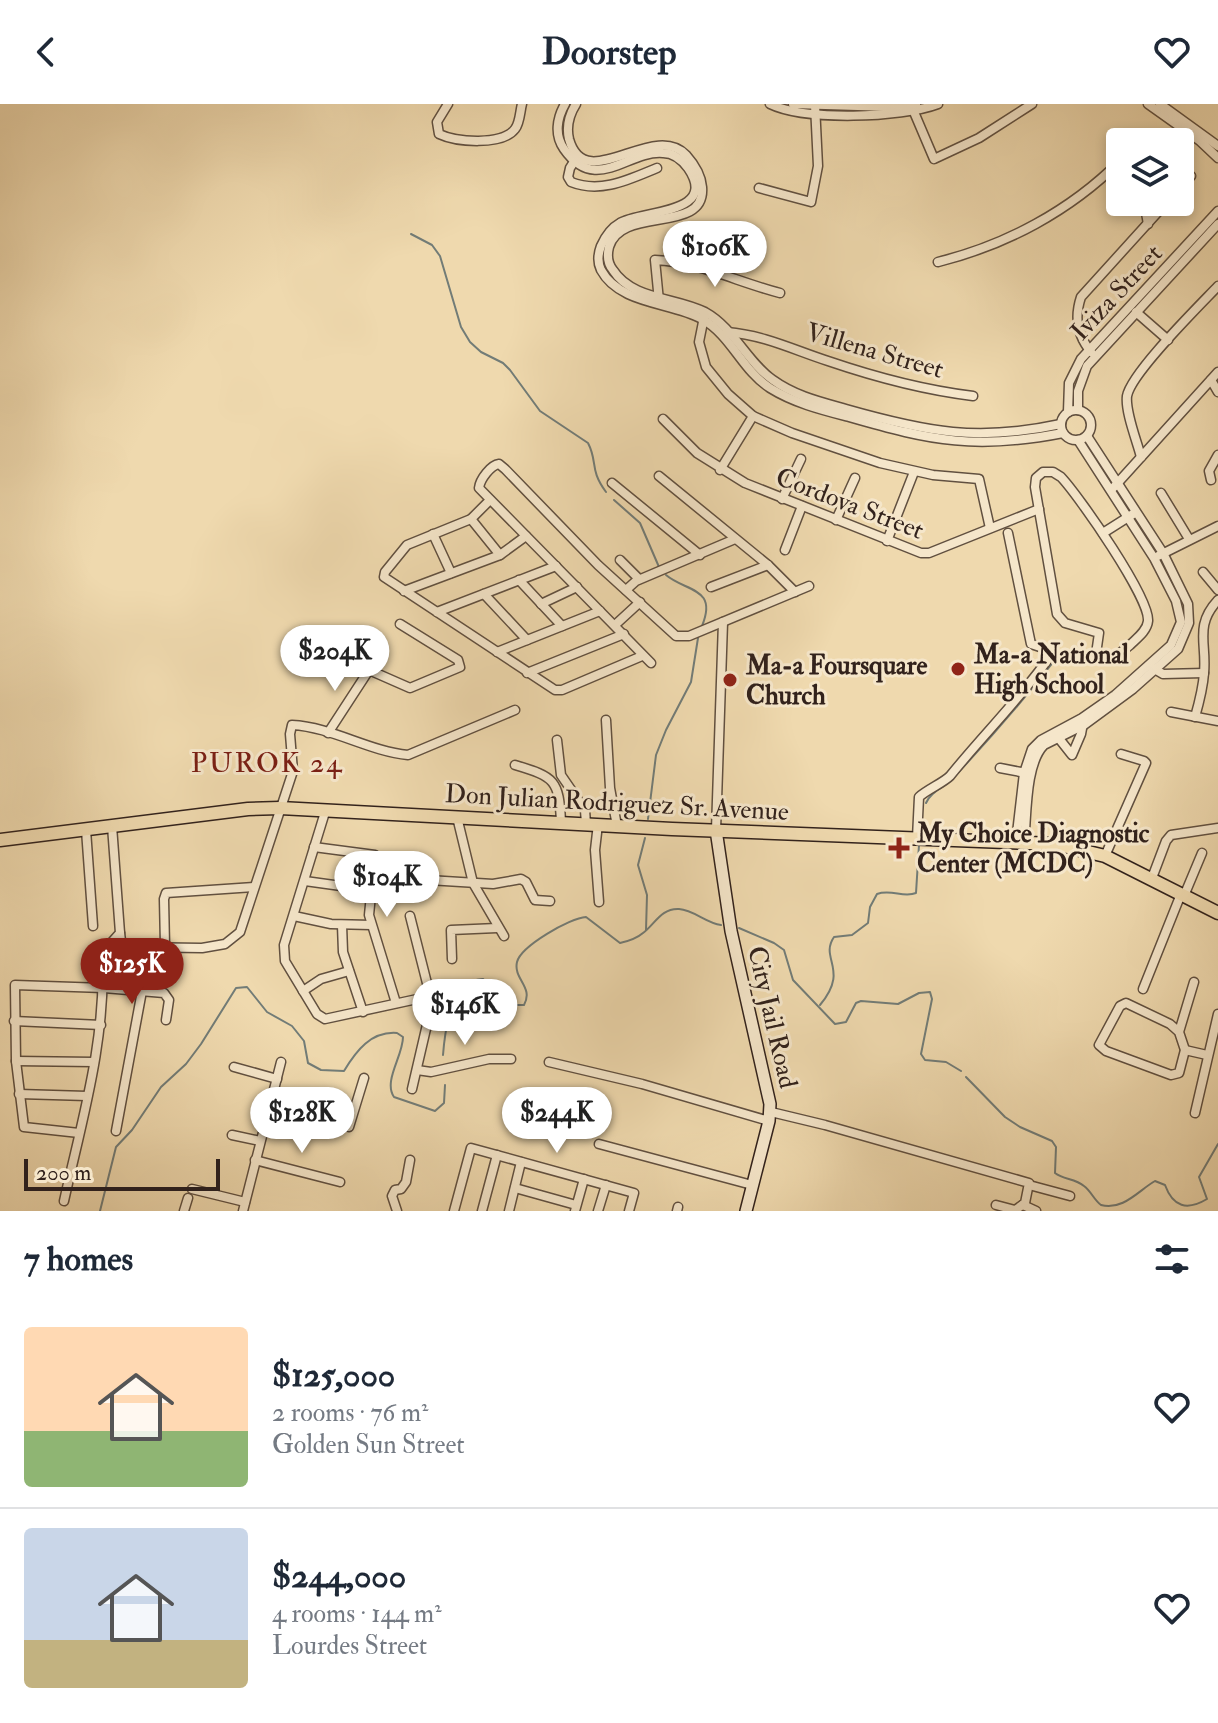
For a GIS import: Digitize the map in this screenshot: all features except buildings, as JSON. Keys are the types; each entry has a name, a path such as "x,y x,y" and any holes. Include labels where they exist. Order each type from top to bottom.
{"main road":[{"name":"Don Julian Rodriguez Sr. Avenue","path":"0,840 248,809 280,808 617,826 1020,842 1069,846 1105,856 1218,913"}],"street":[{"path":"448,104 437,122 439,134 482,142 512,132 522,104"},
{"path":"565,104 560,115 559,137 564,150 588,168 606,170 655,153 669,153 686,166 694,181 694,192 683,206 627,220 614,227 604,240 601,270 632,295 704,316 729,332 757,366 782,386 810,398 894,423 938,432 981,435 1062,428"},
{"path":"576,104 569,117 568,132 577,158"},
{"path":"770,104 785,110 938,104"},
{"path":"793,104 815,110"},
{"path":"913,107 934,159 994,130 1032,104"},
{"path":"1148,104 1200,141 1218,158"},
{"path":"1160,104 1218,146"},
{"path":"759,188 811,202 818,166 815,110"},
{"path":"577,158 569,171 569,180 577,185 615,184 657,168"},
{"path":"938,262 973,252 1039,222 1079,197 1106,173"},
{"name":"Iviza Street","path":"1134,310 1218,211"},
{"path":"1147,216 1148,224"},
{"path":"1092,353 1077,326 1081,297 1155,216"},
{"name":"Iviza Street","path":"1068,412 1067,392 1071,375 1218,224"},
{"path":"659,301 655,260 697,265 780,293"},
{"path":"1141,457 1127,397 1132,385 1218,286"},
{"path":"1134,310 1168,340"},
{"path":"704,316 762,382 794,400 829,412 904,434 952,441 1003,443 1062,428"},
{"path":"704,316 699,350 706,367 728,394 753,416 848,453 914,472 979,479 990,528"},
{"name":"Villena Street","path":"719,332 783,343 826,361 905,383 973,396"},
{"name":"Iviza Street","path":"1078,410 1080,382 1092,353"},
{"path":"1115,487 1218,372"},
{"path":"1211,380 1218,392"},
{"path":"1078,410 1090,418 1091,428 1082,438 1068,438 1062,428 1068,412 1078,410"},
{"path":"720,470 753,416"},
{"name":"Cordova Street","path":"663,419 697,453 720,470 782,499 926,554 1039,509"},
{"path":"1020,842 1032,749 1041,740 1083,722 1178,649 1189,623 1188,604 1082,438"},
{"path":"1211,480 1209,471 1218,455"},
{"path":"782,499 801,459"},
{"path":"651,663 479,486 497,464 672,634 680,637 723,622 809,586"},
{"path":"887,541 914,472"},
{"path":"1043,472 1053,472 1066,482 1130,577 1148,616 1146,629 1116,657 1104,660 1096,654 1099,633 1065,623 1057,614 1039,509 1036,478 1043,472"},
{"path":"659,476 768,565 795,592"},
{"path":"836,520 855,478"},
{"path":"612,483 700,555"},
{"path":"1161,493 1189,539"},
{"path":"490,500 471,519 403,548 384,575 552,689 562,690 642,656"},
{"path":"785,550 802,506"},
{"path":"1103,533 1133,514"},
{"path":"471,519 500,555"},
{"path":"1158,556 1218,526"},
{"path":"917,838 919,797 948,779 1052,653 1031,644 1008,533"},
{"path":"433,534 451,573"},
{"path":"404,591 500,555 526,536"},
{"path":"626,590 639,579 735,539"},
{"path":"620,560 639,579"},
{"path":"711,587 768,565"},
{"path":"437,612 556,566"},
{"path":"1203,572 1218,590"},
{"path":"519,580 562,626"},
{"path":"541,604 577,587"},
{"path":"484,594 527,640"},
{"path":"1195,717 1204,673 1203,626 1218,600"},
{"path":"615,625 640,602"},
{"path":"497,652 600,611"},
{"path":"716,830 723,622"},
{"path":"328,733 369,670 410,688 460,667 458,660 400,624"},
{"path":"527,673 624,634"},
{"path":"1152,668 1172,674 1204,673"},
{"path":"112,826 121,941 130,947 202,948 229,942 242,928 293,771 292,725 394,754 408,755 515,710"},
{"path":"1171,712 1218,721"},
{"path":"606,720 610,788 617,826"},
{"path":"1056,735 1072,755 1083,722"},
{"path":"557,740 564,783 592,824 599,902"},
{"path":"1105,856 1146,763 1121,754"},
{"path":"515,765 544,774 555,785 561,798 561,822"},
{"path":"1000,768 1028,774"},
{"path":"326,809 283,956 322,1018 333,1019 431,996"},
{"path":"457,817 473,883 504,936"},
{"path":"1152,878 1170,836 1218,828"},
{"path":"86,830 93,926"},
{"name":"City Jail Road","path":"716,830 728,917 770,1117 746,1211"},
{"path":"314,847 373,854 369,915 396,1003"},
{"path":"1143,989 1202,853"},
{"path":"396,878 498,884 521,879 526,882 535,900 550,901"},
{"path":"305,881 370,890"},
{"path":"165,946 166,893 254,887"},
{"path":"294,916 342,925 371,925"},
{"path":"410,916 431,996 431,1012 412,1089"},
{"path":"342,925 341,943 363,1012"},
{"path":"452,959 451,930 497,928"},
{"path":"64,1201 101,1025 104,988 102,953 120,933"},
{"path":"303,991 321,979 349,971"},
{"path":"1179,1032 1194,982"},
{"path":"79,1133 25,1128 16,1061 15,985 164,993 167,996 166,1020"},
{"path":"116,1131 142,991"},
{"path":"1126,1003 1170,1024 1179,1032 1185,1050 1180,1071 1174,1075 1101,1049 1100,1039 1120,1006 1126,1003"},
{"path":"1195,1113 1218,1014"},
{"path":"14,1021 101,1025"},
{"path":"1185,1050 1207,1055"},
{"path":"417,1070 431,1072 489,1059 511,1059"},
{"path":"16,1061 94,1062"},
{"path":"184,1211 190,1193 244,1207 281,1062"},
{"path":"549,1062 770,1117 825,1125 1070,1196"},
{"path":"234,1067 277,1079"},
{"path":"269,1109 349,1127 364,1078"},
{"path":"19,1094 87,1096"},
{"path":"232,1135 260,1141"},
{"path":"599,1144 752,1185"},
{"path":"454,1211 471,1148 634,1193 629,1211"},
{"path":"482,1211 497,1155"},
{"path":"255,1160 340,1182"},
{"path":"397,1211 392,1196 406,1182 410,1160"},
{"path":"509,1211 521,1162"},
{"path":"515,1188 576,1208 584,1179"},
{"path":"598,1211 606,1185"},
{"path":"1017,1209 1029,1185"},
{"path":"996,1205 1036,1211"}],"waterway":[{"path":"411,234 432,245 440,256 461,327 470,342 481,352 503,363 540,411 588,443 597,477 606,492"},
{"path":"614,500 640,523 659,567"},
{"path":"666,575 703,597 706,613 702,626"},
{"path":"648,819 656,755 691,682 698,638"},
{"path":"926,803 980,748 1059,655"},
{"path":"645,838 638,865 647,895 646,930"},
{"path":"820,1005 833,982 830,945 834,937 852,935 868,923 870,907 877,894 916,893 919,845"},
{"path":"443,1055 452,1008 464,988 472,981 483,979 512,1005 524,1005 527,993 517,968 520,956 536,941 569,922 586,917 620,943 638,937 673,909 684,910 721,925"},
{"path":"739,928 784,950 793,980 835,1024 846,1022 856,1003 861,1001 898,1004 919,993 930,992 932,999 921,1054 925,1060 946,1062 961,1071"},
{"path":"100,1211 116,1147 132,1130 161,1087 186,1064 236,988 247,987 267,1012 292,1026 304,1041 308,1063 321,1070 344,1071 365,1044 379,1035 397,1033 403,1037 392,1076 391,1091 394,1097 435,1111 444,1103 445,1085"},
{"path":"966,1077 1005,1117 1052,1141 1056,1147 1055,1173 1081,1183 1101,1205 1124,1202 1155,1181 1165,1185 1172,1198 1182,1205 1193,1205 1207,1199 1199,1177 1218,1144"}],"place":[{"name":"Ma-a National High School","path":"958,669"},
{"name":"Ma-a Foursquare Church","path":"730,680"},
{"name":"My Choice Diagnostic Center (MCDC)","path":"899,848"}],"district":[{"name":"PUROK 24","path":"267,762"}]}
